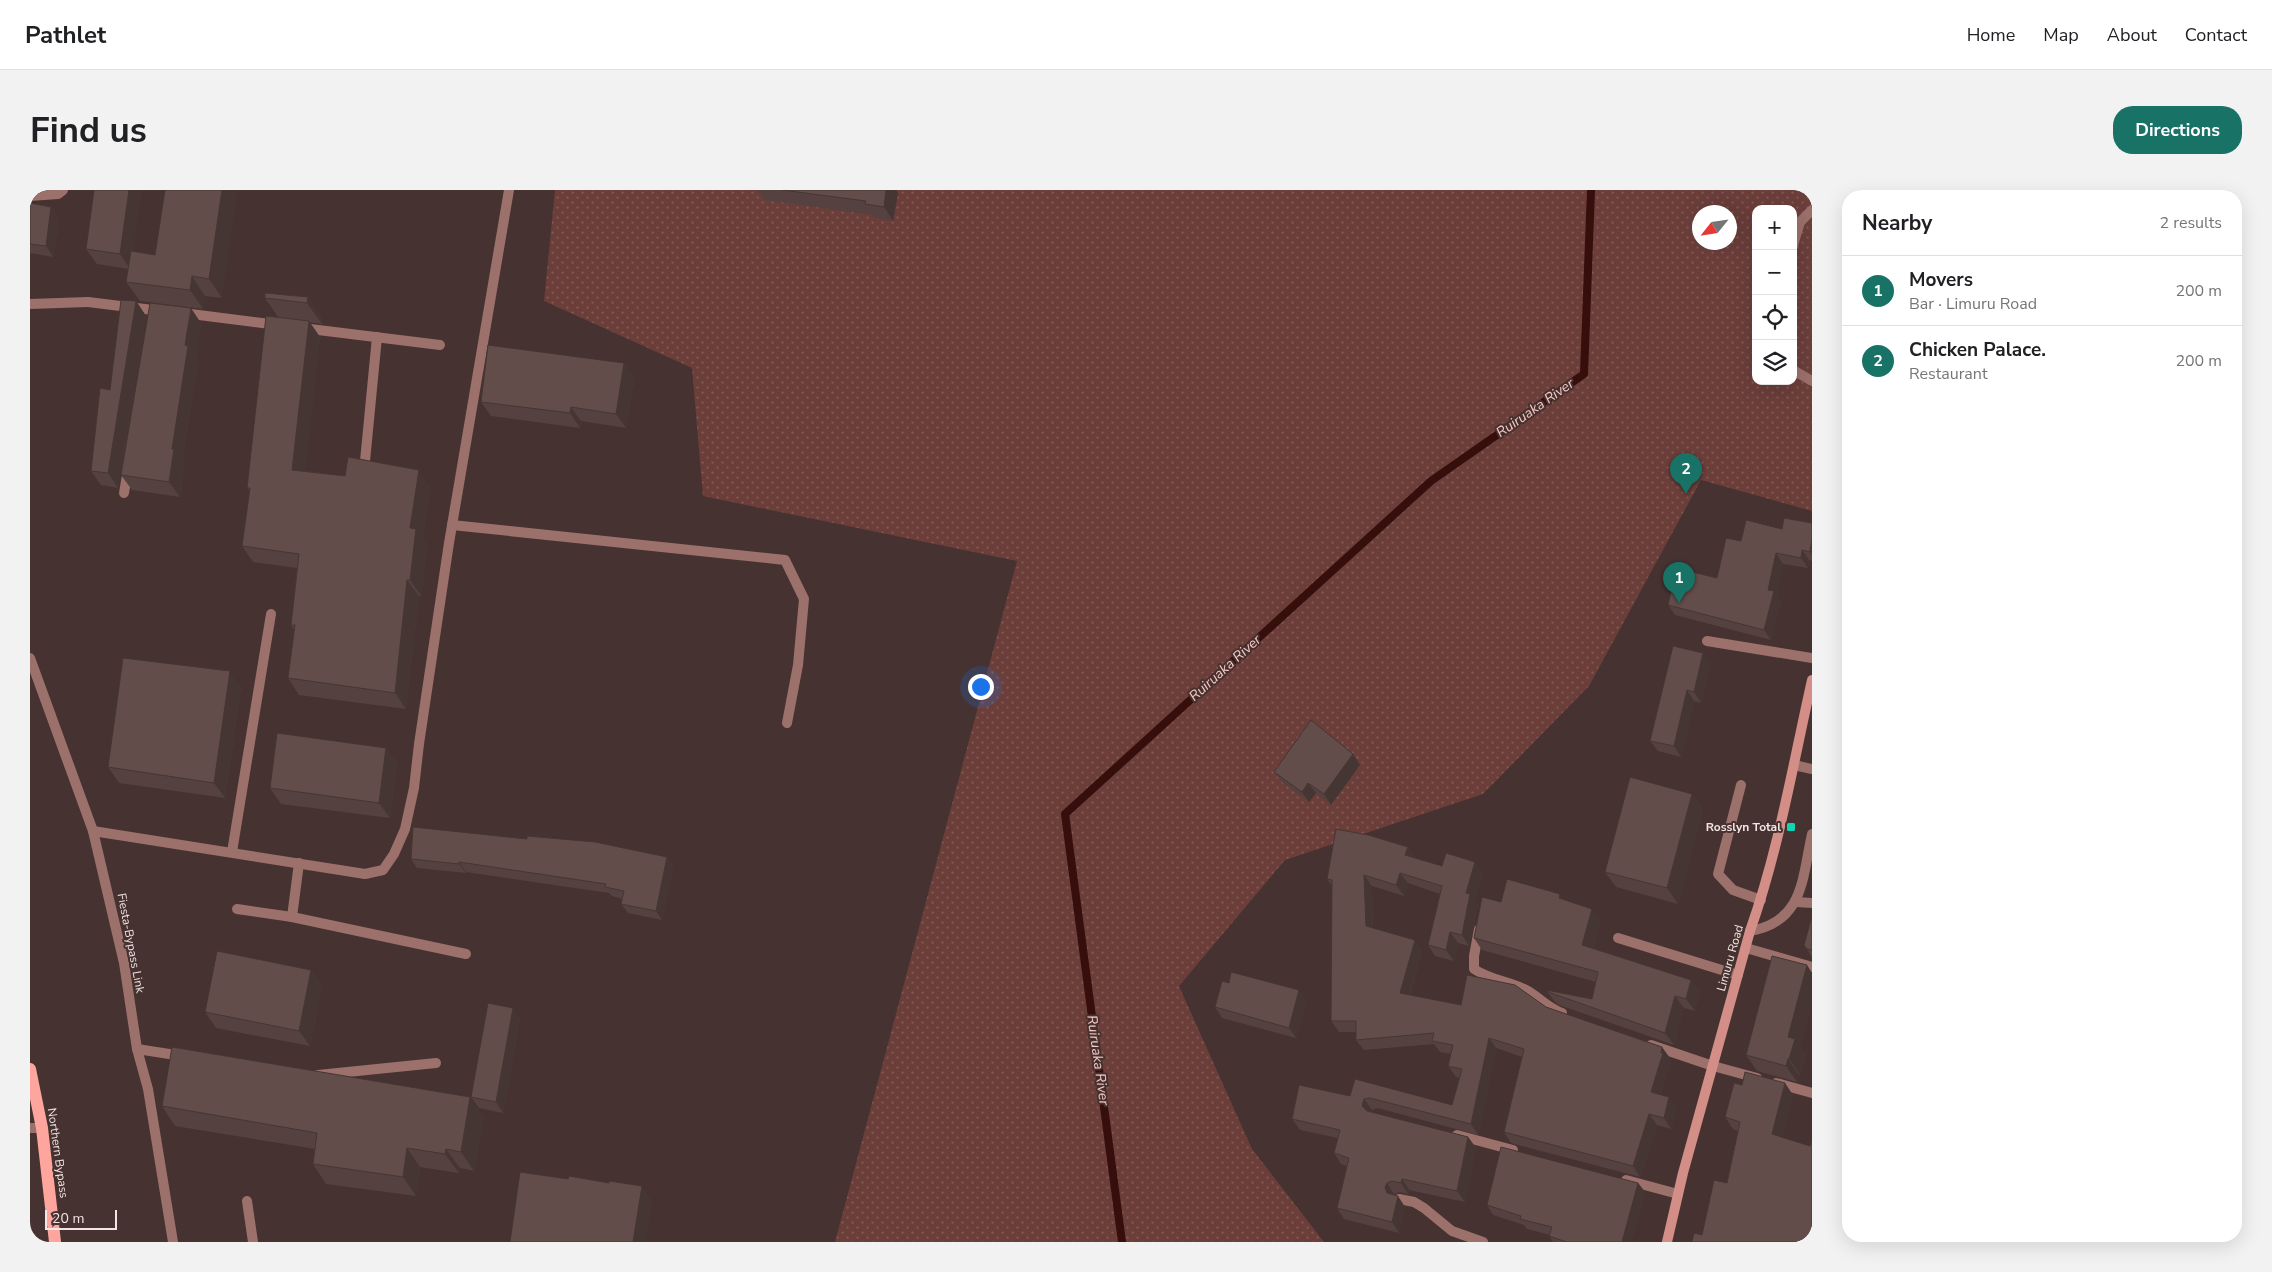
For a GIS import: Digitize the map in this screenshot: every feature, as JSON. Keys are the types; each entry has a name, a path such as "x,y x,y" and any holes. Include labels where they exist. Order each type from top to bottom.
{"main road":[{"name":"Limuru Road","path":"1667,1242 1678,1194 1750,930 1761,900 1812,684"},
{"name":"Northern Bypass","path":"30,1069 36,1128 55,1242"}],"street":[{"path":"30,196 58,194 63,190"},
{"path":"94,831 365,874 383,870 394,854 405,830 414,788 452,525 509,190"},
{"path":"1797,232 1800,222 1812,210"},
{"path":"30,304 88,302 153,315 440,345"},
{"path":"365,461 377,337"},
{"path":"1797,372 1812,381"},
{"path":"124,493 130,454"},
{"path":"452,525 785,560 804,599 798,665 787,723"},
{"path":"232,852 271,614"},
{"path":"1707,641 1812,658"},
{"name":"Fiesta-Bypass Link","path":"30,658 94,831 124,963 137,1049 148,1090 173,1242"},
{"path":"1794,765 1812,769"},
{"path":"1741,786 1718,874 1733,890 1761,900"},
{"path":"1750,930 1776,924 1796,902 1812,834"},
{"path":"292,917 299,863"},
{"path":"1796,902 1812,903"},
{"path":"237,909 292,917 466,954"},
{"path":"1481,921 1474,956 1474,969 1482,975 1526,990 1556,1011 1574,1018"},
{"path":"1618,938 1738,975"},
{"path":"1746,948 1812,967"},
{"path":"1639,1040 1713,1066 1812,1093"},
{"path":"137,1049 194,1058"},
{"path":"309,1076 436,1063"},
{"path":"1451,1134 1526,1154"},
{"path":"1612,1177 1678,1194"},
{"path":"1399,1199 1414,1202 1424,1208 1452,1231 1483,1242"},
{"path":"248,1201 253,1242"}],"shaded area":[{"path":"555,190 1812,190 1812,511 1701,480 1589,686 1483,794 1285,860 1179,986 1252,1149 1324,1242 835,1242 1017,561 703,496 692,368 544,301"}],"building":[{"path":"94,190 129,190 120,254 86,249"},
{"path":"165,190 222,190 209,279 192,276 190,290 126,282 131,251 155,255"},
{"path":"782,190 886,190 884,207 865,204 866,201"},
{"path":"30,203 51,207 46,246 30,244"},
{"path":"265,293 308,297 307,303 265,298"},
{"path":"121,300 136,301 108,473 91,471 100,388 110,390"},
{"path":"150,303 191,308 185,345 188,346 172,449 174,449 169,482 121,475"},
{"path":"266,316 309,321 292,470 345,476 348,457 419,470 410,528 416,529 410,580 407,580 395,693 288,678 295,625 291,625 299,554 242,546 250,488 247,488"},
{"path":"488,345 624,363 616,414 571,407 570,413 481,402"},
{"path":"1784,518 1812,523 1810,552 1802,550 1801,558 1776,553 1768,590 1774,591 1764,630 1668,605 1676,568 1717,578 1726,538 1741,541 1746,520 1782,529"},
{"path":"1673,646 1703,653 1694,692 1687,690 1674,746 1650,741"},
{"path":"123,658 230,671 214,783 108,767"},
{"path":"1311,720 1353,754 1324,794 1308,783 1302,792 1274,772"},
{"path":"277,733 386,748 379,803 270,788"},
{"path":"1630,777 1692,794 1667,888 1605,872"},
{"path":"413,827 527,839 527,836 595,842 667,857 656,911 621,904 624,891 605,887 606,884 459,862 459,864 411,859"},
{"path":"1336,829 1368,835 1408,847 1405,855 1442,866 1446,853 1475,862 1466,893 1470,894 1462,935 1450,932 1446,950 1428,945 1442,886 1400,873 1396,885 1364,875 1366,926 1415,940 1400,993 1461,1005 1467,975 1515,985 1546,1007 1662,1047 1661,1053 1663,1053 1651,1092 1669,1097 1664,1118 1649,1114 1633,1166 1504,1132 1524,1049 1489,1038 1471,1124 1370,1098 1364,1099 1362,1106 1367,1111 1468,1137 1457,1191 1402,1179 1401,1183 1392,1181 1387,1183 1385,1187 1387,1193 1398,1196 1392,1222 1337,1208 1349,1158 1334,1153 1340,1130 1292,1119 1299,1085 1350,1096 1355,1079 1452,1105 1462,1069 1448,1066 1453,1045 1432,1041 1434,1033 1356,1040 1356,1021 1331,1021 1332,880 1327,879"},
{"path":"1507,879 1560,894 1559,898 1592,909 1582,945 1691,980 1686,999 1675,996 1665,1033 1546,990 1592,999 1598,972 1474,938 1482,897 1501,902"},
{"path":"1812,916 1812,950 1807,949 1804,945"},
{"path":"217,951 311,970 299,1031 205,1012"},
{"path":"1772,956 1807,965 1788,1037 1795,1039 1786,1066 1746,1055"},
{"path":"1231,972 1299,990 1289,1028 1215,1007 1222,981 1229,983"},
{"path":"488,1003 513,1008 496,1102 471,1097"},
{"path":"172,1047 470,1097 461,1152 446,1149 445,1154 407,1148 403,1177 313,1164 317,1133 162,1106"},
{"path":"1745,1072 1785,1083 1772,1134 1810,1146 1812,1139 1812,1242 1692,1242 1694,1233 1702,1235 1714,1180 1727,1183 1740,1122 1725,1117 1734,1083 1742,1085"},
{"path":"1501,1147 1638,1183 1622,1242 1567,1242 1549,1236 1552,1227 1520,1219 1521,1216 1487,1205"},
{"path":"520,1172 568,1179 569,1176 609,1183 609,1181 642,1186 633,1242 510,1242"}],"waterway":[{"name":"Ruiruaka River","path":"1122,1242 1065,814 1431,481 1584,374 1591,190"}],"place":[{"name":"Chicken Palace.","path":"1686,494"},
{"name":"Movers","path":"1679,603"},
{"name":"Rosslyn Total","path":"1791,827"}]}
